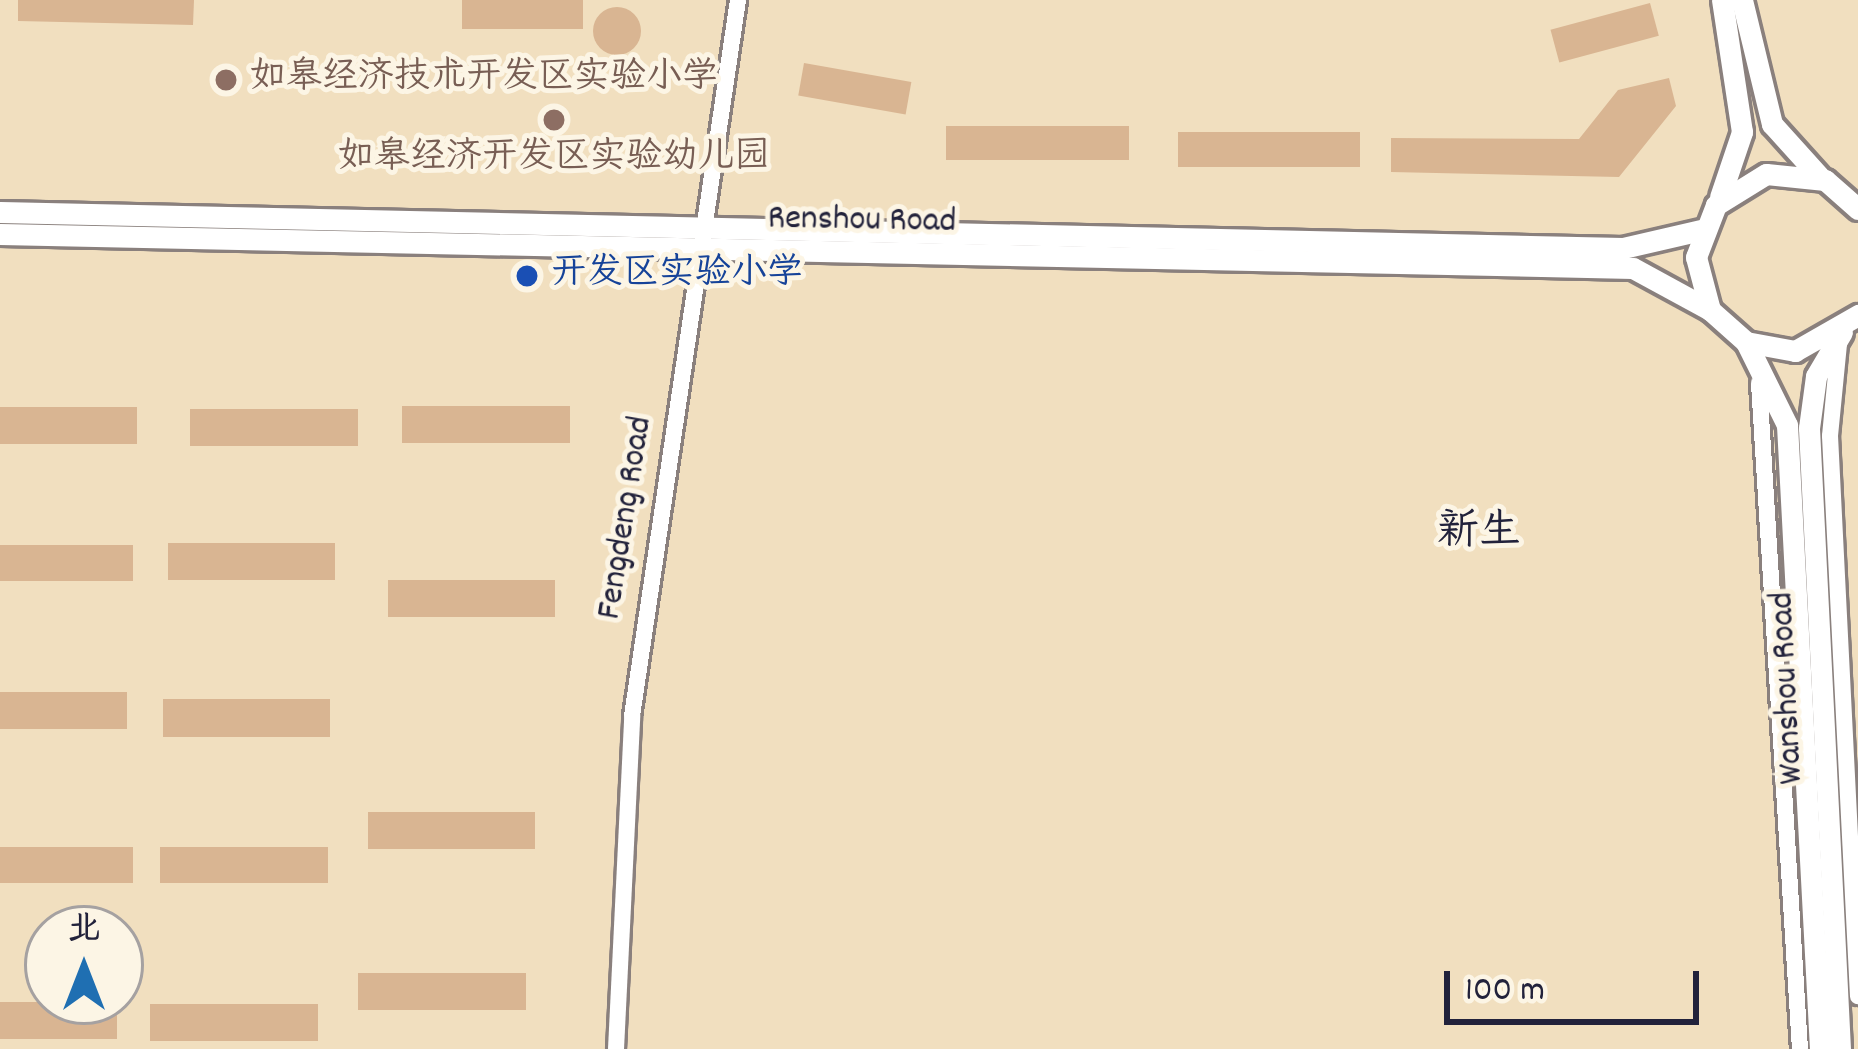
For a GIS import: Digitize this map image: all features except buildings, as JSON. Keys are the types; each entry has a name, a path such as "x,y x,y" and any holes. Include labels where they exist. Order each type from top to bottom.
{"main road":[{"path":"1710,310 1702,230 1742,132 1722,0"},
{"path":"1742,0 1772,124 1858,209"},
{"path":"1716,205 1766,174 1825,180"},
{"name":"Renshou Road","path":"0,212 1623,248 1702,230"},
{"name":"Renshou Road","path":"0,234 1633,268 1710,310 1746,342"},
{"path":"1746,342 1796,351 1850,323"},
{"name":"Wanshou Road","path":"1840,1049 1809,428 1816,376 1850,323"},
{"name":"Wanshou Road","path":"1746,342 1786,425 1820,1049"}],"street":[{"name":"Fengdeng Road","path":"616,1049 621,808 738,0"},
{"path":"1850,323 1830,436 1858,995"},
{"path":"1746,342 1768,428 1800,1049"}],"place":[{"name":"如皋经济技术开发区实验小学","path":"226,80"},
{"name":"如皋经济开发区实验幼儿园","path":"554,120"},
{"name":"开发区实验小学","path":"527,276"}],"district":[{"name":"新生","path":"1479,534"}]}
